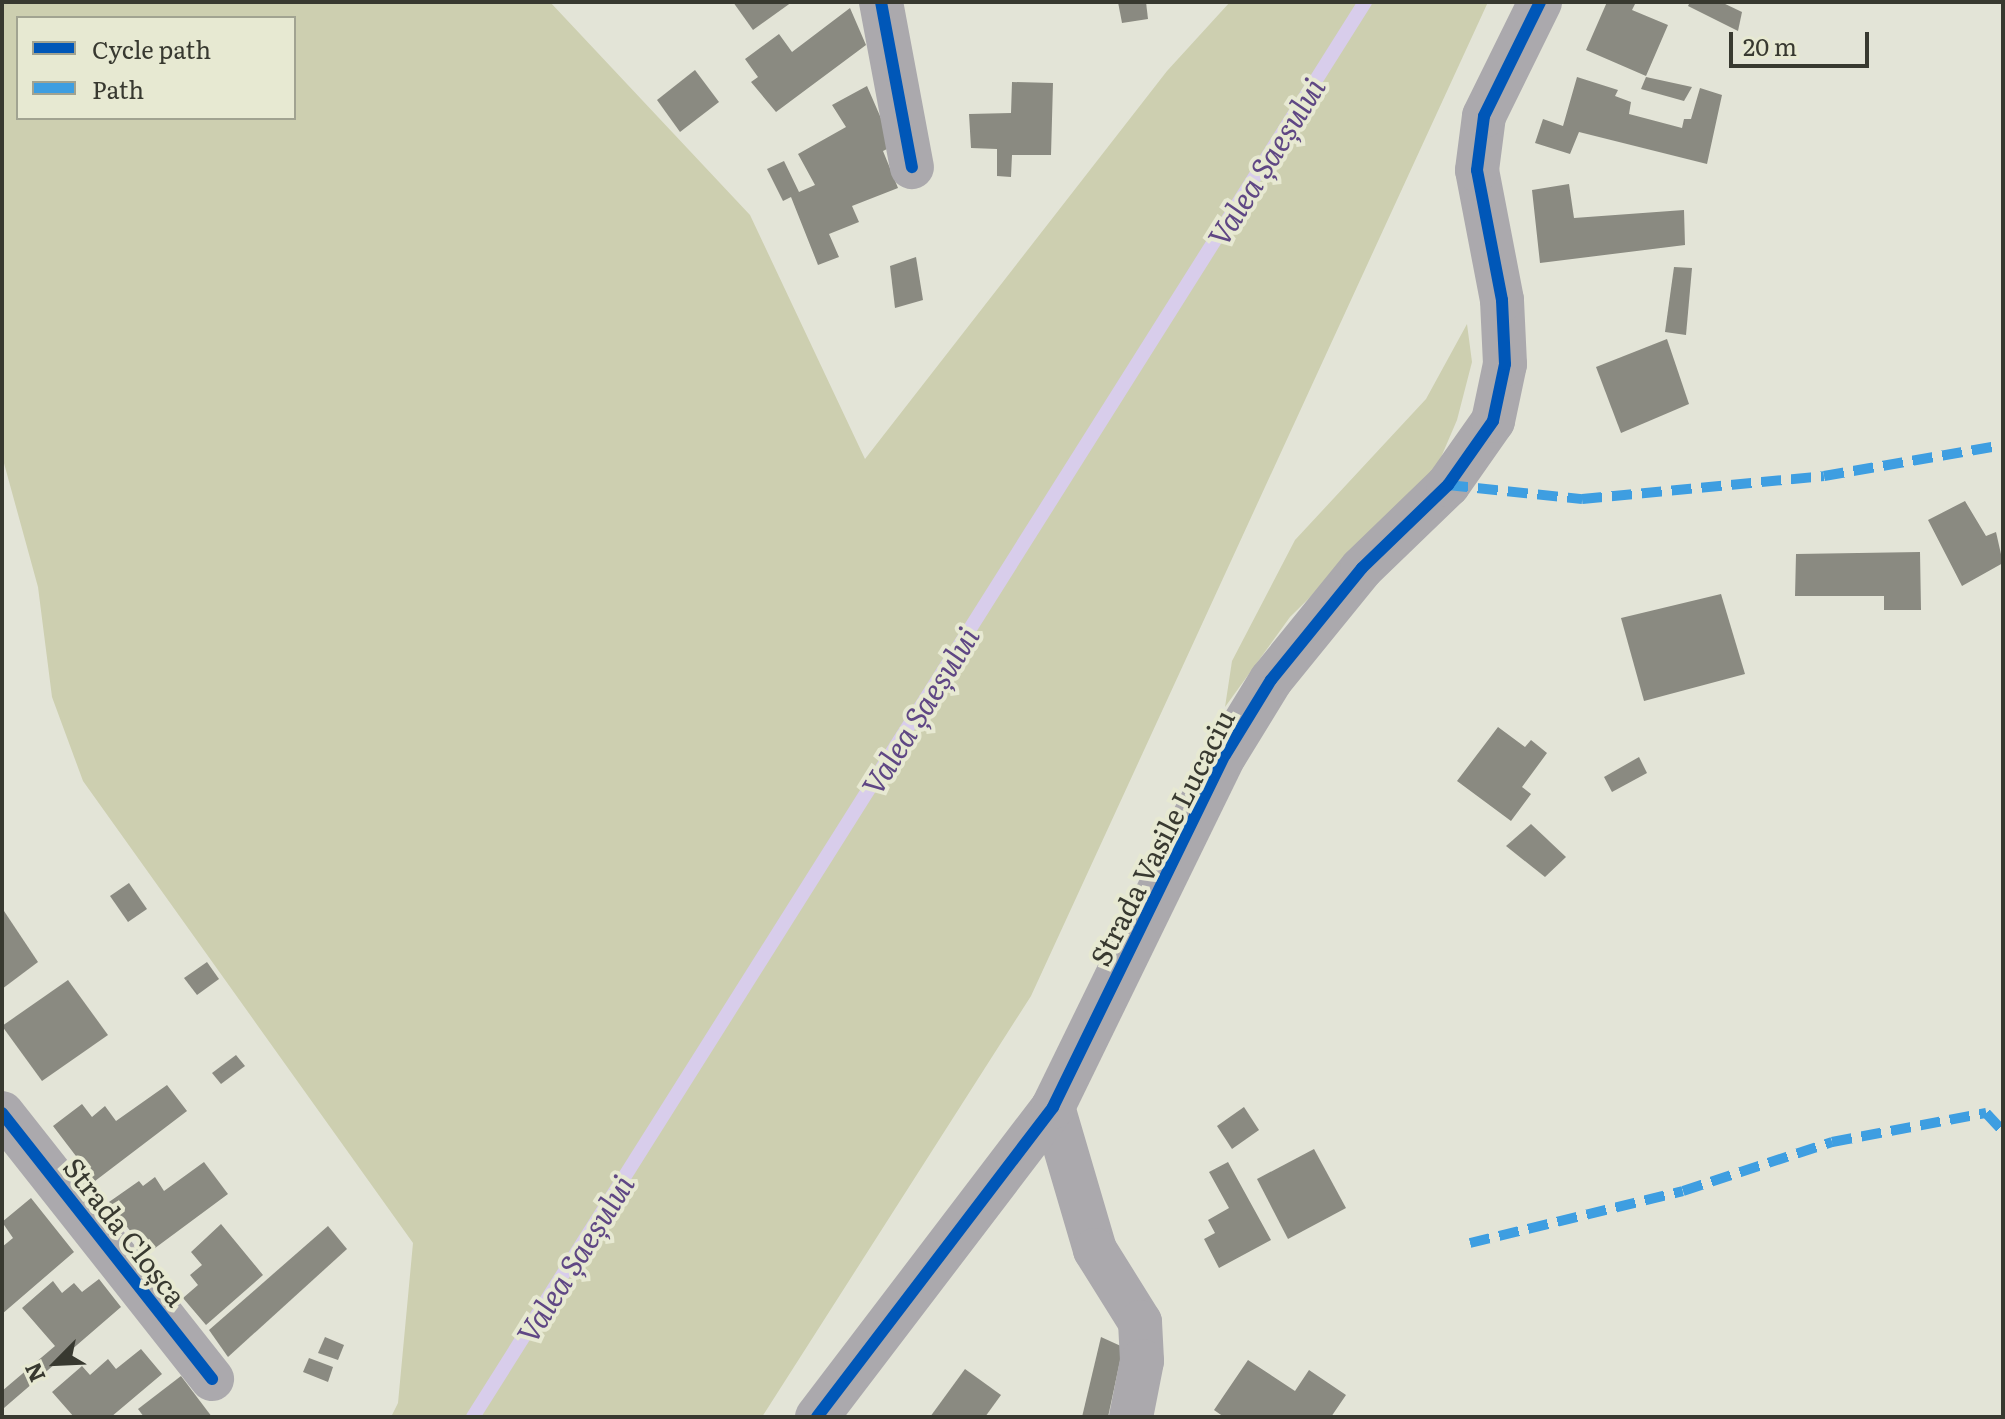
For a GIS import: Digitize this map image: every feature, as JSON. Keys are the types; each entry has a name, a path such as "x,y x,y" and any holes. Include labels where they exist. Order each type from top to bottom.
{"street":[{"path":"881,2 912,167"},
{"name":"Strada Vasile Lucaciu","path":"817,1417 1053,1107 1225,755 1271,680 1362,568 1448,485 1493,421 1505,364 1502,300 1477,170 1484,116 1540,2"},
{"path":"1053,1107 1095,1250 1140,1322 1142,1361 1131,1417"},
{"name":"Strada Cloșca","path":"2,1113 212,1379"}],"green space":[{"path":"2,2 550,2 750,215 865,459 1167,71 1230,2 1488,2 1031,996 762,1417 391,1417 398,1403 413,1243 83,781 52,697 38,587 2,456"},
{"path":"1467,324 1472,362 1457,420 1433,476 1290,617 1225,707 1232,661 1295,540 1426,399"}],"building":[{"path":"733,2 792,2 753,30"},
{"path":"1118,2 1146,2 1148,19 1122,23"},
{"path":"1607,2 1636,2 1632,10 1668,25 1646,76 1586,50"},
{"path":"1690,2 1721,2 1742,12 1738,31 1688,6"},
{"path":"850,8 866,45 776,112 751,82 758,77 745,59 779,34 792,52"},
{"path":"695,70 719,102 680,132 657,100"},
{"path":"1577,77 1618,90 1615,96 1631,102 1629,114 1682,128 1684,119 1691,119 1700,88 1722,95 1707,164 1579,132 1570,154 1535,143 1543,119 1563,126"},
{"path":"1646,77 1692,87 1684,101 1641,89"},
{"path":"1012,82 1053,83 1051,155 1012,155 1011,177 997,176 997,149 971,148 969,114 1011,113"},
{"path":"867,86 893,146 883,151 898,188 852,206 859,222 829,234 839,257 818,265 791,197 783,201 767,169 784,161 799,192 815,185 798,154 846,127 832,105"},
{"path":"1569,184 1574,218 1684,210 1685,245 1540,263 1532,190"},
{"path":"916,257 923,300 895,308 890,266"},
{"path":"1674,267 1692,268 1686,335 1665,332"},
{"path":"1667,339 1689,404 1621,433 1596,367"},
{"path":"1965,501 1986,536 1996,532 2003,563 1962,586 1928,520"},
{"path":"1920,552 1921,610 1884,610 1884,596 1795,596 1796,554"},
{"path":"1721,594 1745,674 1644,701 1621,618"},
{"path":"1498,727 1525,747 1531,740 1547,753 1522,787 1531,794 1511,821 1457,781"},
{"path":"1639,757 1647,773 1612,792 1604,777"},
{"path":"1531,824 1566,857 1545,877 1506,846"},
{"path":"129,883 147,909 128,922 110,896"},
{"path":"2,908 38,962 2,989"},
{"path":"207,962 219,979 197,995 184,978"},
{"path":"68,980 108,1035 42,1081 2,1026"},
{"path":"236,1055 245,1066 221,1084 212,1073"},
{"path":"167,1085 187,1111 95,1181 53,1126 82,1104 92,1117 105,1106 116,1121"},
{"path":"1244,1107 1259,1130 1232,1149 1217,1126"},
{"path":"1314,1149 1346,1208 1288,1239 1257,1179"},
{"path":"204,1162 228,1194 147,1254 109,1202 139,1181 143,1186 155,1177 164,1191"},
{"path":"1228,1162 1271,1240 1219,1268 1204,1239 1215,1233 1208,1220 1229,1208 1209,1172"},
{"path":"31,1198 74,1252 2,1314 2,1247 13,1238 2,1222"},
{"path":"221,1224 263,1275 206,1325 183,1298 198,1285 190,1275 202,1265 191,1252"},
{"path":"328,1226 347,1249 228,1357 209,1330"},
{"path":"99,1279 121,1307 4,1408 2,1391 55,1346 22,1308 53,1281 62,1293 74,1283 82,1292"},
{"path":"325,1337 344,1345 338,1360 318,1353"},
{"path":"1101,1337 1123,1347 1108,1417 1082,1417"},
{"path":"141,1349 162,1374 111,1417 74,1417 52,1392 82,1366 90,1375 108,1359 116,1369"},
{"path":"309,1358 333,1367 328,1382 303,1372"},
{"path":"1248,1360 1295,1391 1309,1370 1346,1395 1331,1417 1224,1417 1214,1410"},
{"path":"965,1369 1001,1395 985,1417 930,1417"},
{"path":"181,1376 212,1417 144,1417 138,1409"}],"waterway":[{"name":"Valea Șaeșului","path":"473,1417 1365,2"}],"marked path":[{"path":"1448,485 1582,499 1824,476 2003,445"},
{"path":"1470,1243 1683,1191 1832,1142 1986,1113 2003,1131"}],"cycle path":[{"path":"881,2 912,167"},
{"path":"817,1417 1053,1107 1225,755 1271,680 1362,568 1448,485 1493,421 1505,364 1502,300 1477,170 1484,116 1540,2"},
{"path":"2,1113 212,1379"}]}
